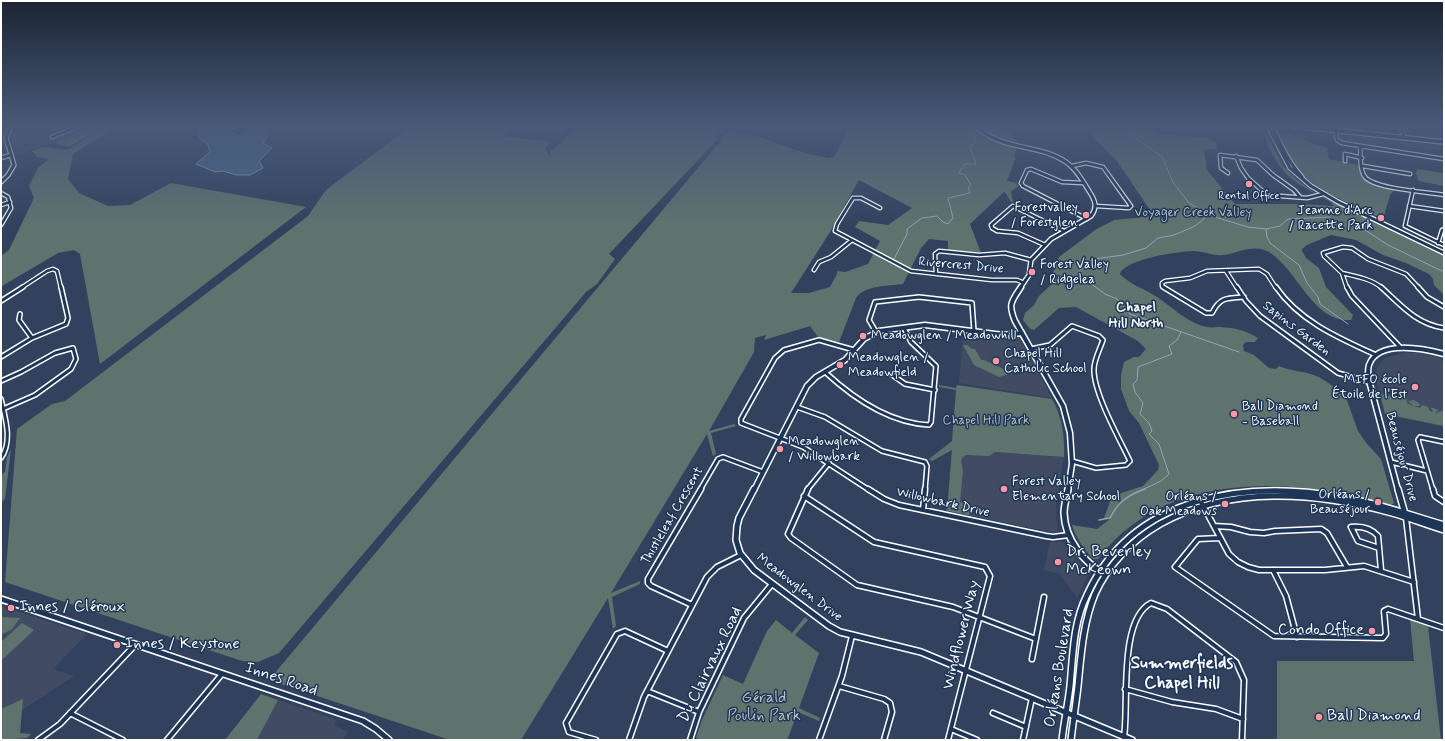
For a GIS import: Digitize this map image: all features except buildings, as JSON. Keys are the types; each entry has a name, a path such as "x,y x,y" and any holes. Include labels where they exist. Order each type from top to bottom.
{"street":[{"path":"1,182 12,170 14,164 13,161"},
{"path":"1064,161 1072,166 1094,199 1096,206 1093,214 1087,219 1064,231 1045,245 1031,260 1030,273 1012,297 1010,305 1011,313 1063,406 1070,433 1072,461 1064,512 1065,524 1079,553 1098,571 1105,575"},
{"path":"1220,161 1221,168 1228,173"},
{"path":"1237,161 1243,171 1265,194 1272,197 1314,197 1325,194"},
{"path":"1260,161 1274,176 1298,193 1300,197"},
{"path":"1285,161 1290,168 1303,180 1325,194 1444,251"},
{"path":"1289,161 1305,179 1325,194"},
{"path":"1362,161 1365,176 1372,182 1385,186 1444,195"},
{"path":"1072,166 1086,163 1104,168 1131,206 1129,208 1096,206"},
{"path":"1363,166 1410,174"},
{"path":"1083,183 1062,182 1031,169 1027,170 1021,183 1023,186 1087,219"},
{"path":"1413,190 1405,226 1444,245"},
{"path":"1,193 8,197 11,208 1,225"},
{"name":"Rivercrest Drive","path":"880,208 862,198 853,198 835,230 911,271 992,280 1017,280 1024,283"},
{"path":"1,205 10,202"},
{"path":"1045,245 1018,233 996,230 992,228 991,225 1013,206 1064,231"},
{"path":"1409,206 1444,211"},
{"path":"1438,243 1442,230 1444,229"},
{"path":"814,270 819,262 831,257 852,240"},
{"path":"1444,307 1427,297 1406,274 1368,259 1352,248 1343,247 1323,253 1324,256 1342,273 1360,277 1379,285 1415,318 1431,326 1444,328"},
{"path":"936,274 936,254 938,251 979,255 1007,253 1031,260"},
{"path":"1,301 47,271 53,269 57,271 68,318 66,324 32,338 1,358"},
{"path":"1244,297 1228,298 1217,303 1212,313 1206,313 1165,288 1162,284 1163,281 1190,278 1206,271 1255,269 1263,271 1284,299 1295,309 1327,332 1376,355 1389,350 1401,348 1426,350 1444,354"},
{"name":"Sapins Garden","path":"1226,271 1256,312 1268,323 1338,373 1369,382"},
{"path":"1342,273 1344,282 1352,296 1401,348"},
{"path":"876,332 869,320 875,302 919,297 972,304 974,331"},
{"path":"20,314 18,320 32,338"},
{"name":"Meadowglen Drive","path":"1022,333 1006,335 925,325 876,332 864,339 845,360 810,383 736,524 736,541 741,556 749,565 772,584 832,628 852,636 921,652 1132,740"},
{"path":"1031,349 1050,346 1072,326 1099,336 1102,340 1095,364 1094,376 1098,390 1114,428 1130,461 1126,465 1096,468 1072,461"},
{"path":"825,372 840,386 896,419 929,425 932,422 937,369 932,361 911,342 904,328"},
{"name":"Willowbark Drive","path":"854,350 819,340 789,348 779,353 740,422 743,425 803,447 884,499 899,505 1046,536 1053,537 1069,535"},
{"path":"1,381 27,369 48,356 66,349 73,348 75,352 75,365 71,369 35,395 3,409"},
{"name":"Beauséjour Drive","path":"1376,355 1369,365 1369,382 1405,516"},
{"path":"932,361 937,359"},
{"path":"891,374 905,384 935,390"},
{"path":"1,399 3,422 7,436 6,451 1,458"},
{"path":"797,407 825,417 882,451 925,462 927,466 923,510"},
{"path":"1444,442 1424,437 1418,438 1435,496 1444,502"},
{"name":"Thistleleaf Crescent","path":"692,605 651,586 648,583 648,579 718,459 723,457 763,472"},
{"path":"1391,462 1427,471"},
{"path":"829,463 812,482 804,496 788,534 791,538 857,584 953,607 1036,639"},
{"name":"Orléans Boulevard","path":"1062,740 1078,619 1086,596 1098,571 1119,545 1135,531 1156,517 1200,500 1241,492 1288,491 1343,497 1444,530"},
{"name":"Windflower Way","path":"804,496 878,544 985,567 989,572 990,576 980,617 948,740"},
{"name":"Orléans Boulevard","path":"1071,740 1086,625 1095,595 1105,575 1122,554 1143,534 1166,519 1203,505 1246,498 1296,497 1354,505 1444,525"},
{"path":"1200,500 1229,554 1238,562 1252,569 1325,570 1364,566 1381,570 1414,582"},
{"path":"1405,516 1418,619"},
{"path":"1214,526 1235,528 1264,534 1275,531 1321,529 1327,533 1347,567"},
{"path":"1379,548 1358,541 1351,527 1375,532 1378,536 1381,570"},
{"path":"1220,538 1198,539 1176,567 1277,637 1383,638 1386,634 1384,611 1388,609 1444,628"},
{"path":"629,740 647,691 707,577 713,569 741,556"},
{"path":"1273,570 1286,596 1297,637"},
{"name":"Du Clairvaux Road","path":"690,740 699,712 744,618 772,584"},
{"path":"1032,659 1044,597"},
{"name":"Innes Road","path":"1,599 363,721 376,729 389,740"},
{"path":"1124,737 1126,728 1125,689 1130,642 1138,617 1144,606 1149,603 1155,603 1167,609 1236,662 1241,670 1244,680 1242,740"},
{"path":"596,740 569,732 566,723 617,634 625,631 668,651"},
{"path":"819,740 846,664 852,636"},
{"path":"38,740 60,724 135,644"},
{"path":"167,740 223,674"},
{"path":"839,686 890,702 893,708 884,740"},
{"path":"1125,689 1172,702 1216,709 1243,719"},
{"path":"647,691 699,712"},
{"path":"1023,740 1032,698"},
{"path":"992,712 1026,727"},
{"path":"70,713 123,740"},
{"path":"951,729 977,740"}],"shaded area":[{"path":"200,161 259,161 263,168 250,175 237,175 223,171 215,172 196,164"},
{"name":"Chapel Hill Catholic School","path":"963,333 1004,338 1019,337 1052,398 959,383"},
{"path":"1404,353 1421,353 1440,357 1444,366 1444,427 1385,414 1375,377 1377,367 1385,358"},
{"name":"Forest Valley Elementary School","path":"952,449 1064,457 1056,505 1057,532 947,511"},
{"path":"1050,542 1061,542 1065,544 1086,570 1088,575 1077,598 1060,574 1044,570"},
{"path":"1,606 87,634 53,669 74,676 22,710 22,700 1,709"},
{"path":"278,700 337,720 334,725 349,732 342,740 257,740"}],"green space":[{"path":"47,161 72,161 68,179 79,193 108,206 130,205 171,183 306,207 100,364 80,254 74,250 58,253 2,286 1,256 9,250 34,198 29,186 38,168"},
{"path":"365,161 698,161 609,254 615,259 597,284 586,292 279,653 258,662 242,661 5,582 17,429 52,404 65,401 308,216 326,190"},
{"path":"704,161 1015,161 1007,181 1017,183 1019,186 1011,191 1013,202 1011,202 1004,192 970,224 981,253 948,250 948,241 929,239 921,248 903,284 871,288 856,298 839,342 818,337 810,326 764,340 766,335 755,338 754,352 709,431 734,424 736,426 711,433 716,454 713,456 707,434 611,593 640,581 640,584 612,597 616,626 613,629 608,598 521,740 450,740 269,680","holes":["859,180 912,208 888,225 859,221 855,227 880,241 868,264 845,272 837,271 837,274 830,287 809,293 791,293 830,232"]},
{"name":"Voyager Creek Valley","path":"1117,161 1206,161 1207,170 1235,204 1301,204 1334,206 1331,202 1322,197 1324,197 1444,256 1444,295 1434,285 1433,279 1429,274 1406,263 1383,255 1356,240 1331,235 1307,245 1302,249 1306,258 1319,268 1326,287 1353,315 1351,320 1337,319 1326,313 1315,304 1278,259 1262,249 1256,248 1223,255 1193,251 1166,254 1145,259 1127,266 1121,271 1120,274 1128,281 1157,297 1181,315 1200,325 1240,330 1258,338 1255,342 1246,342 1243,345 1244,351 1254,355 1269,368 1276,369 1279,366 1314,375 1344,392 1358,431 1367,444 1381,459 1394,503 1391,505 1314,489 1274,486 1234,488 1195,495 1159,509 1126,530 1098,559 1093,559 1086,551 1078,539 1072,525 1097,529 1110,519 1104,518 1112,496 1143,486 1158,470 1159,465 1139,423 1129,411 1121,389 1121,375 1124,362 1134,357 1139,357 1146,349 1138,341 1076,307 1059,308 1034,330 1030,329 1023,320 1025,313 1034,305 1039,296 1052,284 1053,273 1059,257 1095,230 1114,220 1154,216"},
{"path":"1276,161 1280,161 1283,166 1296,179 1316,194 1290,177"},
{"path":"1292,161 1337,161 1358,165 1360,172 1367,181 1394,190 1390,195 1383,219 1318,187 1297,168"},
{"path":"1417,169 1444,173 1444,186 1419,181 1416,174"},
{"path":"963,345 967,345 972,349 975,349 981,360 1012,373 999,377 974,365"},
{"name":"Chapel Hill Park","path":"939,385 956,388 957,385 1052,399 1062,427 1064,457 995,452 989,456 966,455 961,461 963,471 960,502 972,506 969,515 947,511 952,450 932,461 929,459 952,441 956,390 939,387"},
{"path":"1380,394 1393,397 1406,397 1407,403 1420,408 1422,405 1428,407 1430,411 1433,412 1431,408 1434,408 1439,411 1435,412 1436,413 1444,410 1444,426 1385,414"},
{"path":"1414,400 1420,404 1419,406 1414,406 1408,401"},
{"path":"11,449 5,499 2,501 1,475 5,472 7,457"},
{"path":"1,617 20,618 12,629 1,635"},
{"name":"Gérald Poulin Park","path":"805,617 808,620 795,635 819,653 799,708 820,718 819,721 798,712 787,740 701,740 696,738 702,720 723,675 743,684 767,631 776,620 792,633"},
{"path":"1410,619 1428,626 1441,740 1277,740 1277,661 1414,661"},
{"path":"22,623 34,630 2,660 1,642"},
{"path":"261,694 278,700 257,740 225,740"},
{"path":"23,699 20,733 31,734 27,738 1,740 1,709"}],"waterway":[{"path":"894,259 907,234 907,229 922,218 937,216 943,222 948,224 953,218 948,198 970,193 968,188 971,185 965,175 959,173 964,164 976,164 975,161"},
{"path":"1164,161 1174,184 1190,204 1210,214"},
{"path":"1210,214 1248,227 1266,229"},
{"path":"1210,214 1195,226 1174,235 1158,238 1146,248 1123,255 1094,259 1080,270 1079,275 1105,294 1117,299 1130,314 1239,352"},
{"path":"1266,229 1280,226 1288,219 1330,217"},
{"path":"1266,229 1267,237 1270,243 1299,265 1307,283 1318,297 1320,304 1348,324"},
{"path":"1365,230 1388,245 1444,272"},
{"path":"1142,490 1161,481 1169,474 1159,444 1149,434 1152,431 1149,423 1140,414 1143,403 1135,392 1133,384 1137,380 1138,367 1172,354 1169,346 1177,340 1181,332"},
{"path":"1099,520 1110,518 1120,503 1133,494 1145,489"}],"place":[{"name":"Rental Office","path":"1249,184"},
{"name":"Forestvalley / Forestglen","path":"1086,215"},
{"name":"Jeanne d'Arc / Racette Park","path":"1381,218"},
{"name":"Forest Valley / Ridgelea","path":"1032,272"},
{"name":"Meadowglen / Meadowhill","path":"863,336"},
{"name":"Chapel Hill Catholic School","path":"996,361"},
{"name":"Meadowglen / Meadowfield","path":"840,365"},
{"name":"MIFO école Étoile de l'Est","path":"1415,387"},
{"name":"Ball Diamond - Baseball","path":"1234,414"},
{"name":"Meadowglen / Willowbark","path":"780,449"},
{"name":"Forest Valley Elementary School","path":"1004,489"},
{"name":"Orléans / Beauséjour","path":"1378,502"},
{"name":"Orléans / Oak Meadows","path":"1225,504"},
{"name":"Dr. Beverley McKeown","path":"1058,562"},
{"name":"Innes / Cléroux","path":"11,608"},
{"name":"Condo Office","path":"1372,631"},
{"name":"Innes / Keystone","path":"117,645"},
{"name":"Ball Diamond","path":"1319,717"}],"district":[{"name":"Chapel Hill North","path":"1136,316"},
{"name":"Summerfields Chapel Hill","path":"1182,674"}]}
